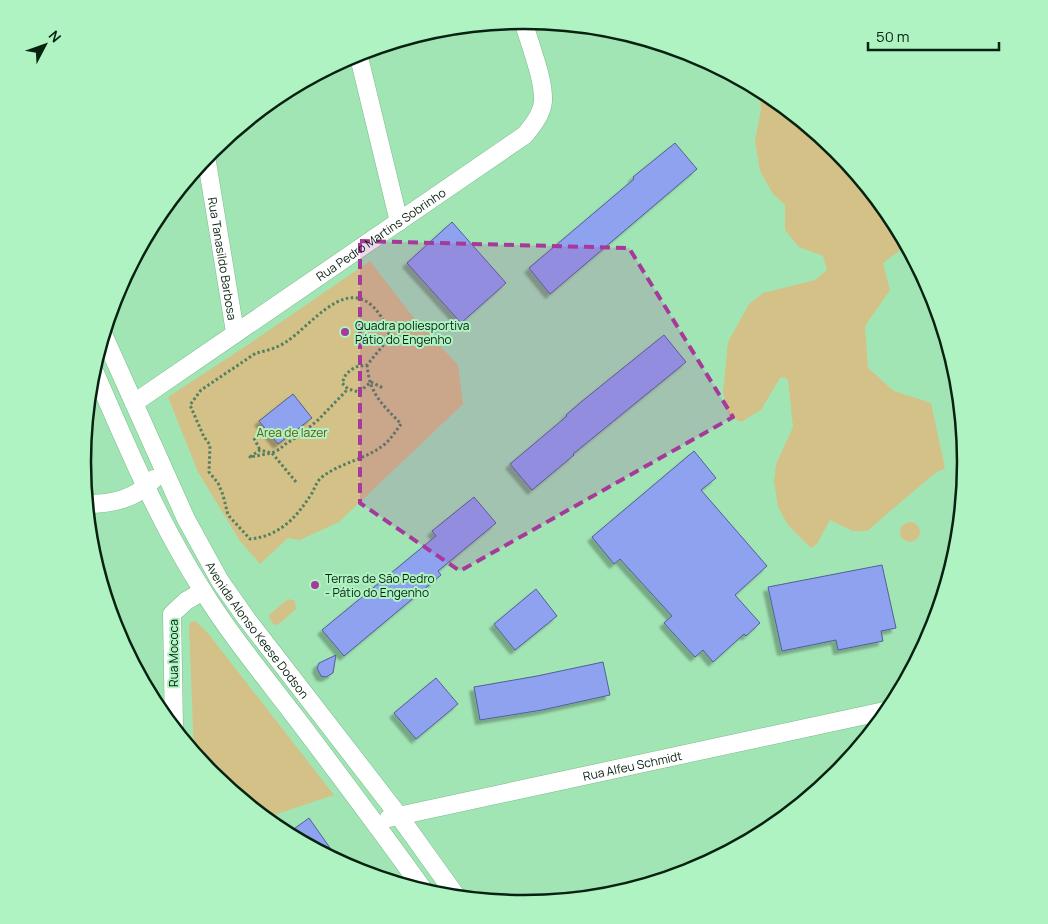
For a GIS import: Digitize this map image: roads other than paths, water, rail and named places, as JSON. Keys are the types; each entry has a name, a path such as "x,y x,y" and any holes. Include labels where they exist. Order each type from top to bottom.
{"street":[{"name":"Rua Pedro Martins Sobrinho","path":"134,403 525,135 536,122 543,102 539,76 526,29"},
{"path":"360,61 399,222"},
{"name":"Rua Tanasildo Barbosa","path":"208,166 236,332"},
{"name":"Avenida Alonso Keese Dodson","path":"108,344 163,469 202,551 220,581 251,625 399,816 452,889"},
{"name":"Avenida Alonso Keese Dodson","path":"98,380 146,488 176,546 203,592 238,642 376,822 418,881"},
{"path":"93,503 128,498 146,488 163,469"},
{"name":"Rua Mococa","path":"174,717 172,614 186,601 203,592"},
{"name":"Rua Alfeu Schmidt","path":"376,822 877,713"}],"place":[{"name":"Quadra poliesportiva Pátio do Engenho","path":"345,332"},
{"name":"Terras de São Pedro - Pátio do Engenho","path":"315,585"}],"park label":[{"name":"Area de lazer","path":"292,432"}]}
